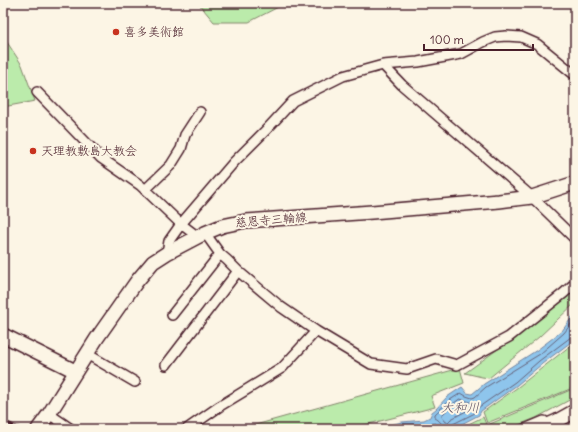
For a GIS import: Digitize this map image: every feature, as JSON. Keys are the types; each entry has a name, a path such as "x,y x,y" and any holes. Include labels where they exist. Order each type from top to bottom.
{"main road":[{"name":"慈恩寺三輪線","path":"38,429 49,414 75,371 137,280 153,262 167,252 201,235 222,226 246,221 396,210 532,197 575,183"},
{"path":"3,335 75,371"},
{"path":"55,361 68,359 89,351"},
{"path":"539,429 575,411"},
{"path":"559,429 575,420"}],"street":[{"path":"167,252 169,241 181,224 234,162 293,101 343,76 383,65 418,62 461,54 495,37 506,36 521,38 537,44 575,74"},
{"path":"383,65 402,85 532,197 575,239"},
{"path":"37,92 101,158 140,185 181,224 201,235 238,271 281,307 316,331 370,364 407,369 436,359 457,365 509,337 575,283"},
{"path":"145,190 171,165 181,149 185,135 200,112"},
{"path":"172,315 220,254"},
{"path":"166,366 238,271"},
{"path":"187,429 220,406 282,368 316,331"},
{"path":"89,351 135,382"},
{"path":"525,429 543,422 575,404"},
{"path":"49,414 71,429"}],"green space":[{"path":"198,3 286,3 249,22 214,22"},
{"path":"3,36 22,65 35,101 3,107"},
{"path":"575,284 575,303 539,337 489,378 465,373 542,317"},
{"path":"575,342 575,387 487,423 483,412 518,387"},
{"path":"460,368 464,383 431,396 435,407 349,429 243,429 248,427"},
{"path":"575,388 575,397 536,418 508,429 491,429 490,424"},
{"path":"483,417 488,429 458,429"}],"water":[{"name":"大和川","path":"575,313 575,339 517,385 481,411 479,415 452,429 440,429 435,423 408,429 374,429 402,422 424,420 430,417 432,412 447,397 462,387 467,393 472,394 484,384 537,350 562,331"}],"railway":[{"path":"3,421 20,429"}],"place":[{"name":"喜多美術館","path":"116,32"},
{"name":"天理教敷島大教会","path":"33,151"}]}
